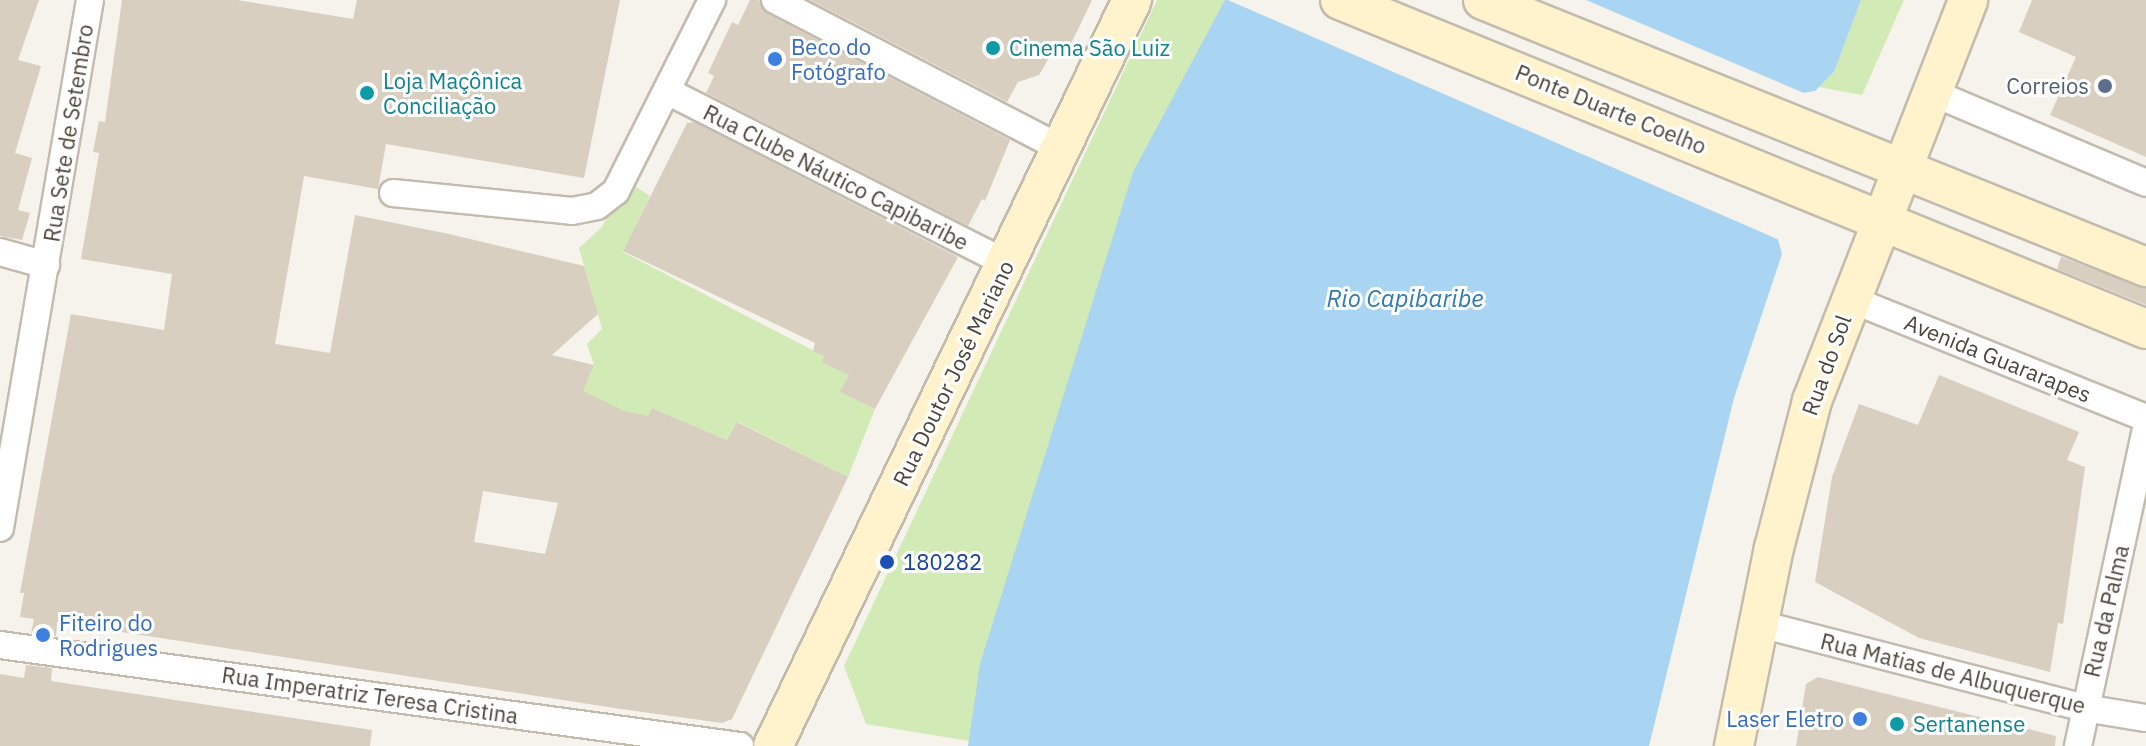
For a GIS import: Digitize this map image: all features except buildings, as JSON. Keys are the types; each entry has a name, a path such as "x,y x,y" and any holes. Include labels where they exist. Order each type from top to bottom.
{"main road":[{"name":"Rua Doutor José Mariano","path":"773,746 1132,0"},
{"name":"Ponte Duarte Coelho","path":"1340,0 1881,220"},
{"path":"1483,0 2146,267"},
{"name":"Rua do Sol","path":"1734,746 1798,447 1850,299 1968,0"},
{"path":"1881,220 2146,329"}],"street":[{"name":"Rua Sete de Setembro","path":"0,528 90,0"},
{"path":"393,193 572,211 597,206 616,191 712,0"},
{"path":"775,0 1061,148"},
{"name":"Rua Clube Náutico Capibaribe","path":"667,91 1006,263"},
{"path":"1931,92 2146,183"},
{"path":"0,252 46,265"},
{"name":"Avenida Guararapes","path":"1850,299 2146,418"},
{"name":"Rua da Palma","path":"2078,746 2146,430"},
{"name":"Rua Matias de Albuquerque","path":"1760,624 2084,708 2146,718"},
{"name":"Rua Imperatriz Teresa Cristina","path":"0,645 740,746"}],"green space":[{"path":"1157,0 1273,0 1133,172 969,741 866,724 844,666"},
{"path":"1861,0 1904,0 1862,95 1819,87 1834,72"},
{"path":"630,183 650,196 623,252 824,356 849,375 841,392 875,409 848,477 738,422 727,440 652,408 646,421 567,398 587,382 594,365 587,344 602,329 579,248 601,228"}],"water":[{"name":"Rio Capibaribe","path":"1225,0 1861,0 1834,72 1815,91 1803,93 1776,232 1782,254 1734,398 1649,746 968,746 980,664 1133,172"}],"pier":[{"path":"1228,0 1586,0 1811,96 1806,96 1780,218 1782,241"}],"place":[{"name":"Cinema São Luiz","path":"993,48"},
{"name":"Beco do Fotógrafo","path":"775,59"},
{"name":"Correios","path":"2105,86"},
{"name":"Loja Maçônica Conciliação","path":"367,93"},
{"name":"180282","path":"887,562"},
{"name":"Fiteiro do Rodrigues","path":"43,635"},
{"name":"Laser Eletro","path":"1860,719"},
{"name":"Sertanense","path":"1897,724"}]}
